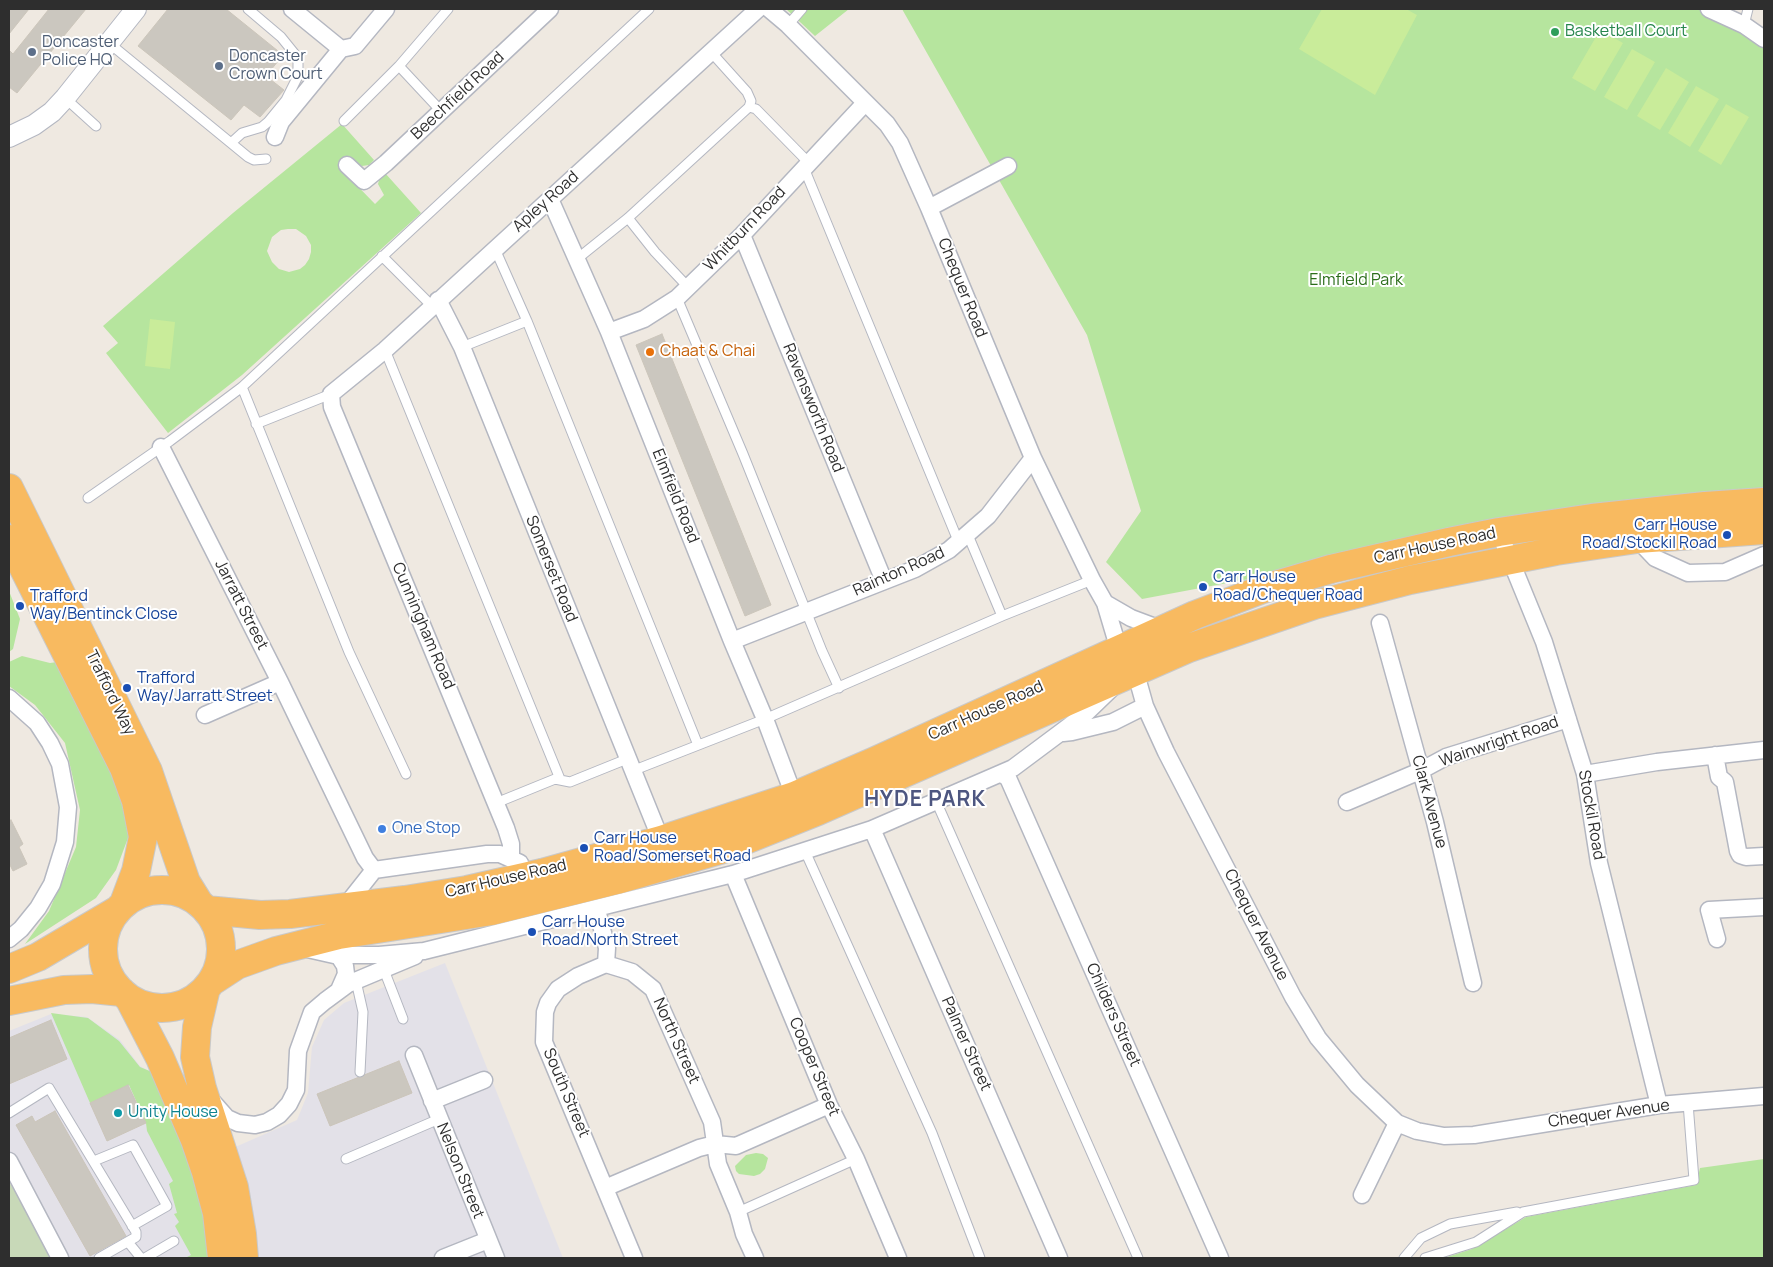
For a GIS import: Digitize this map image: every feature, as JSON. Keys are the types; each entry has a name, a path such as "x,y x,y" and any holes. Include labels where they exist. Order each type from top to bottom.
{"highway":[{"name":"Trafford Way","path":"9,488 148,771 186,882 202,906"},
{"name":"Carr House Road","path":"202,906 260,915 290,914 468,890 542,873 661,840 794,796 1195,615 1264,589 1331,569 1499,532 1592,518 1764,502"},
{"name":"Carr House Road","path":"208,985 238,965 293,946 339,935 492,911 617,880 723,849 818,811 1189,648 1314,605 1410,580 1511,560 1638,539 1764,530"},
{"name":"Trafford Way","path":"9,539 124,768 136,801 143,836 136,871 120,907"},
{"path":"9,970 38,957 136,896 152,890 178,892 202,906 216,924 221,948 218,967 208,985 197,1027 195,1057 202,1088 234,1187 244,1258"},
{"path":"120,907 108,924 105,933 103,954 108,974 126,995 160,1058 198,1148 218,1213 222,1258"},
{"path":"9,1001 64,990 92,989 126,995 145,1005 159,1006 181,1004 197,996 208,985"}],"street":[{"path":"295,9 341,50"},
{"path":"275,137 281,122 341,50 355,46 386,9"},
{"name":"Beechfield Road","path":"347,165 369,188 441,111 550,9"},
{"name":"Apley Road","path":"331,394 385,350 758,9"},
{"name":"Chequer Road","path":"769,9 788,25 887,124 900,143 1033,458 1105,603 1118,650"},
{"path":"1709,9 1744,25 1764,40"},
{"path":"9,137 34,125 52,112 109,44 132,10"},
{"name":"Whitburn Road","path":"610,332 644,319 683,292 742,235 865,103"},
{"path":"929,208 1008,166"},
{"name":"Elmfield Road","path":"550,199 610,332 794,796"},
{"name":"Ravensworth Road","path":"742,235 884,581"},
{"name":"Somerset Road","path":"435,303 462,347 661,840"},
{"name":"Cunningham Road","path":"331,394 332,406 496,803 511,844 511,859"},
{"name":"Jarratt Street","path":"161,447 280,682 365,858 374,870"},
{"name":"Rainton Road","path":"732,641 932,560 963,539 988,516 1033,458"},
{"name":"Stockil Road","path":"1499,532 1544,642 1586,774 1601,872 1660,1105"},
{"path":"1638,539 1655,558 1688,573 1725,572 1764,555"},
{"path":"1105,603 1131,618 1162,630"},
{"name":"Clark Avenue","path":"1380,623 1435,822 1472,983"},
{"path":"293,946 338,955 379,955 424,951 597,910 733,874 805,851 872,829 1002,774 1022,762 1061,733 1131,673"},
{"name":"Chequer Avenue","path":"1131,673 1138,681 1146,706 1166,752 1303,1014 1318,1038 1357,1085 1397,1123 1417,1131 1444,1136 1474,1135 1660,1105 1764,1096"},
{"path":"205,715 280,682"},
{"path":"9,698 37,723 50,743 60,764 68,807 65,842 52,884 38,908 21,929 9,939"},
{"path":"1061,733 1113,722 1146,706"},
{"name":"Wainwright Road","path":"1347,802 1420,771 1446,757 1568,719"},
{"path":"1586,774 1764,750"},
{"path":"1715,756 1719,776 1726,782 1738,851 1740,855 1746,857 1764,856"},
{"name":"Childers Street","path":"1002,774 1008,778 1220,1258"},
{"name":"Palmer Street","path":"872,829 1059,1258"},
{"path":"344,908 374,870 487,854 500,854 542,873"},
{"name":"Cooper Street","path":"733,874 829,1105 856,1159 898,1258"},
{"path":"1717,939 1709,910 1764,907"},
{"path":"597,910 606,948 606,964"},
{"path":"202,1088 227,1118 238,1123 255,1125 267,1122 279,1115 289,1104 296,1090 298,1051 312,1012 339,990 424,951"},
{"path":"338,955 345,966 346,974 339,990"},
{"name":"North Street","path":"606,964 632,972 653,989 712,1122 718,1164 755,1258"},
{"name":"South Street","path":"606,964 578,976 558,989 548,1003 544,1019 544,1042 634,1258"},
{"name":"Nelson Street","path":"414,1055 496,1258"},
{"path":"432,1101 484,1080"},
{"path":"605,1188 698,1148 715,1144 736,1146 829,1105"},
{"path":"1362,1195 1397,1123"},
{"path":"9,1161 60,1258"},
{"name":"Nelson Street","path":"442,1258 488,1240"}],"lane":[{"path":"231,143 242,133 262,127 268,122 286,100 298,76 298,58 281,37 248,9"},
{"path":"344,122 399,66 448,9"},
{"path":"88,498 242,387 649,9"},
{"path":"788,25 802,9"},
{"path":"1744,25 1748,9"},
{"path":"109,44 254,160 266,159"},
{"path":"577,259 628,218 749,107 750,101 747,92 711,52"},
{"path":"399,66 441,111"},
{"path":"65,98 96,126"},
{"path":"749,107 756,109 807,165 963,539 1002,616"},
{"path":"628,218 683,292 743,454 838,688"},
{"path":"495,249 527,321 698,745"},
{"path":"382,256 435,303"},
{"path":"462,347 527,321"},
{"path":"385,350 560,779"},
{"path":"242,387 349,652 406,774"},
{"path":"256,424 331,394"},
{"path":"496,803 555,779 570,782 698,745 765,719 1002,616 1092,580"},
{"path":"936,802 1138,1258"},
{"path":"805,851 932,1132 980,1258"},
{"path":"384,970 403,1019"},
{"path":"356,981 363,1012 360,1072"},
{"path":"9,1113 49,1088 136,1232 136,1237 99,1258"},
{"path":"1404,1258 1421,1238 1450,1224 1694,1180 1688,1103"},
{"path":"346,1159 439,1119"},
{"path":"94,1161 133,1145 167,1206 132,1226"},
{"path":"738,1212 856,1159"},
{"path":"1425,1258 1476,1242 1523,1212"},
{"path":"128,1242 143,1258 174,1241"}],"shaded area":[{"path":"445,963 563,1258 59,1258 9,1169 9,1031 51,1014 87,1017 120,1040 140,1066 151,1072 233,1148 297,1120 308,1093 312,1047 324,1020 344,1003"}],"green space":[{"path":"786,9 849,9 815,36"},
{"name":"Elmfield Park","path":"902,9 1705,9 1764,43 1764,502 1499,532 1142,599 1106,562 1141,511 1087,335"},
{"path":"1322,9 1406,9 1417,15 1375,95 1299,49"},
{"path":"1600,30 1623,43 1595,91 1572,78"},
{"path":"1632,49 1655,62 1627,110 1604,97"},
{"path":"1666,68 1689,82 1660,130 1637,116"},
{"path":"1696,86 1719,99 1690,147 1668,133"},
{"path":"1726,104 1749,117 1721,165 1698,151"},
{"path":"342,124 374,160 369,165 362,166 354,164 348,156 338,166 375,204 384,195 378,184 380,177 385,173 421,213 242,375 168,433 106,353 118,343 103,326 233,213","holes":["296,229 306,236 311,245 311,252 305,265 300,269 289,272 279,269 272,262 267,251 272,237 281,230"]},
{"path":"150,319 175,322 170,369 145,366"},
{"path":"9,591 20,619 13,649 9,652"},
{"path":"22,656 50,663 57,662 128,808 128,838 116,870 96,898 25,944 49,911 76,847 80,810 65,743 35,705 9,686 9,662"},
{"path":"51,1013 88,1018 119,1041 140,1067 152,1072 201,1185 210,1258 185,1258 191,1255 175,1226 179,1222 174,1214 177,1213 169,1184 173,1181 147,1131 146,1123 129,1085 90,1103"},
{"path":"763,1154 768,1158 765,1169 760,1174 754,1176 739,1174 735,1166 746,1155"},
{"path":"1764,1159 1764,1258 1444,1258 1472,1249 1526,1217 1696,1185 1700,1168"},
{"path":"9,1182 58,1258 9,1258"}],"building":[{"name":"Doncaster Police HQ","path":"9,9 29,9 9,34"},
{"name":"Doncaster Police HQ","path":"49,9 86,9 17,93 9,87 9,50 13,54"},
{"name":"Doncaster Crown Court","path":"168,9 226,9 283,55 266,76 284,90 260,117 244,105 231,120 138,46"},
{"path":"662,334 771,605 745,616 636,345"},
{"path":"11,820 23,844 19,847 27,864 13,871 9,863 9,821"},
{"path":"51,1020 67,1059 9,1084 9,1038"},
{"path":"399,1061 412,1093 330,1126 317,1094"},
{"name":"Unity House","path":"128,1085 146,1123 107,1141 90,1103"},
{"path":"55,1111 126,1236 90,1256 16,1125 32,1116 35,1122"}],"place":[{"name":"Basketball Court","path":"1555,32"},
{"name":"Doncaster Police HQ","path":"32,52"},
{"name":"Doncaster Crown Court","path":"219,66"},
{"name":"Chaat & Chai","path":"650,352"},
{"name":"Carr House Road/Stockil Road","path":"1727,535"},
{"name":"Carr House Road/Chequer Road","path":"1203,587"},
{"name":"Trafford Way/Bentinck Close","path":"20,606"},
{"name":"Trafford Way/Jarratt Street","path":"127,688"},
{"name":"One Stop","path":"382,829"},
{"name":"Carr House Road/Somerset Road","path":"584,848"},
{"name":"Carr House Road/North Street","path":"532,932"},
{"name":"Unity House","path":"118,1113"}],"district":[{"name":"HYDE PARK","path":"925,800"}]}
